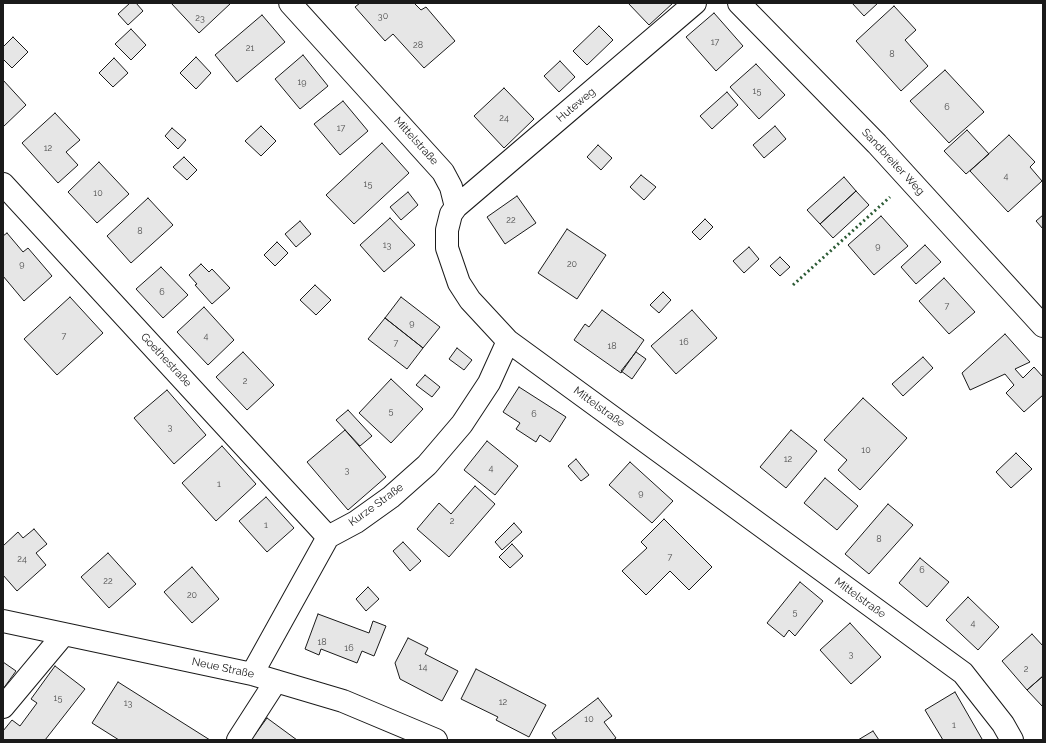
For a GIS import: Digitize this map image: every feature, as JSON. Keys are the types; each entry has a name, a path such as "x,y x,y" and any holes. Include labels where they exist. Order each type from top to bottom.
{"street":[{"name":"Mittelstraße","path":"290,3 432,158 443,172 451,187 456,207 451,214 447,230 446,248 454,270 459,283 470,300 508,341 963,673 1003,724 1012,740"},
{"name":"Huteweg","path":"456,207 695,3"},
{"name":"Sandbreiter Weg","path":"739,3 877,144 1043,326"},
{"name":"Goethestraße","path":"3,184 328,537"},
{"name":"Kurze Straße","path":"328,537 356,522 391,497 427,465 462,424 489,383 508,341"},
{"path":"252,674 328,537"},
{"name":"Neue Straße","path":"3,621 252,674 343,701 436,740"},
{"path":"3,707 64,634"},
{"path":"238,740 276,681"}],"building":[{"path":"130,3 136,3 143,11 128,25 118,14"},
{"path":"171,3 231,3 199,33"},
{"path":"360,3 414,3 421,10 426,7 455,41 424,68 393,34 385,41 355,7"},
{"path":"628,3 673,3 649,25"},
{"path":"852,3 878,3 864,16"},
{"path":"894,6 916,30 905,40 928,66 901,91 856,41"},
{"path":"714,13 743,46 716,71 686,37"},
{"path":"262,15 285,42 237,82 215,55"},
{"path":"599,26 613,40 587,65 573,51"},
{"path":"131,29 146,45 131,60 115,44"},
{"path":"13,37 28,52 12,68 3,59 3,47"},
{"path":"303,55 328,86 300,109 275,79"},
{"path":"196,57 211,73 196,89 180,73"},
{"path":"114,58 128,73 113,87 99,73"},
{"path":"560,61 575,77 559,92 544,76"},
{"path":"756,64 785,95 759,119 730,87"},
{"path":"945,70 984,112 949,143 910,101"},
{"path":"3,80 26,105 3,127"},
{"path":"504,88 534,119 504,148 474,116"},
{"path":"727,92 738,105 712,129 700,116"},
{"path":"343,101 368,131 340,155 314,124"},
{"path":"55,113 80,140 66,152 78,165 58,183 22,143"},
{"path":"261,126 276,141 261,156 245,141"},
{"path":"775,126 786,139 764,158 753,145"},
{"path":"172,128 186,140 178,149 165,136"},
{"path":"967,130 989,154 966,174 944,151"},
{"path":"1009,135 1035,162 1030,167 1042,181 1008,212 970,171"},
{"path":"382,143 409,173 354,224 326,195"},
{"path":"598,145 612,158 601,170 587,157"},
{"path":"184,157 197,170 187,180 173,167"},
{"path":"99,162 129,194 97,223 68,192"},
{"path":"641,175 656,187 644,200 630,187"},
{"path":"844,177 856,191 820,224 807,210"},
{"path":"856,191 869,205 833,238 820,224"},
{"path":"408,192 418,205 401,220 390,207"},
{"path":"517,196 536,223 505,244 487,217"},
{"path":"148,198 173,225 131,263 107,236"},
{"path":"1043,215 1043,229 1036,221"},
{"path":"881,216 908,246 874,275 848,245"},
{"path":"390,218 415,245 384,272 360,245"},
{"path":"705,219 713,227 700,240 692,232"},
{"path":"300,221 311,234 296,247 285,234"},
{"path":"567,229 606,255 577,299 538,273"},
{"path":"7,233 23,252 28,248 52,276 24,301 3,276 3,236"},
{"path":"277,242 288,253 275,266 264,255"},
{"path":"925,245 941,262 916,284 901,267"},
{"path":"749,247 759,259 744,273 733,261"},
{"path":"780,257 790,267 780,276 770,266"},
{"path":"201,264 209,272 212,269 230,288 212,304 195,285 197,284 189,275"},
{"path":"161,267 188,295 163,318 136,289"},
{"path":"944,278 975,312 949,334 919,301"},
{"path":"315,285 331,300 316,315 300,300"},
{"path":"663,292 671,300 659,313 650,305"},
{"path":"70,297 103,333 57,375 24,339"},
{"path":"401,297 440,327 423,348 385,318"},
{"path":"204,307 234,340 208,365 177,332"},
{"path":"602,310 644,340 621,373 574,340 585,324 589,327"},
{"path":"692,310 717,338 676,374 651,346"},
{"path":"385,318 423,348 407,369 368,339"},
{"path":"1005,334 1030,362 1015,369 1023,378 1034,367 1043,377 1043,395 1024,412 1006,393 1014,385 1005,374 970,390 962,373"},
{"path":"457,348 472,360 464,370 449,359"},
{"path":"243,352 274,385 247,410 216,377"},
{"path":"636,352 646,359 632,379 621,371"},
{"path":"923,357 933,368 903,396 892,384"},
{"path":"425,375 440,387 432,397 416,385"},
{"path":"391,379 423,409 391,443 359,413"},
{"path":"519,387 566,417 550,442 540,435 536,442 516,429 520,423 503,412"},
{"path":"167,390 206,435 174,464 134,418"},
{"path":"863,398 907,438 860,490 838,470 847,460 824,440"},
{"path":"348,410 372,436 360,446 336,420"},
{"path":"345,430 386,477 348,510 307,462"},
{"path":"791,430 817,451 786,488 760,467"},
{"path":"487,441 518,466 495,495 464,470"},
{"path":"222,446 256,484 216,521 182,483"},
{"path":"1016,453 1032,469 1011,488 996,472"},
{"path":"576,459 589,475 581,481 568,466"},
{"path":"630,462 673,501 652,523 609,485"},
{"path":"825,478 858,506 837,530 804,503"},
{"path":"475,486 495,504 449,557 417,529 439,503 451,514"},
{"path":"266,497 294,528 267,552 239,521"},
{"path":"888,504 913,525 869,574 845,554"},
{"path":"664,519 712,567 689,590 670,571 646,595 622,571 647,548 641,542"},
{"path":"514,523 522,532 502,550 495,542"},
{"path":"34,529 47,544 36,553 46,565 17,591 3,575 3,546 18,532 23,538"},
{"path":"403,542 421,561 410,571 393,551"},
{"path":"512,544 523,556 510,568 499,557"},
{"path":"108,553 136,584 109,608 81,577"},
{"path":"920,558 949,582 927,607 899,583"},
{"path":"192,567 219,599 192,623 164,592"},
{"path":"800,582 823,601 795,636 789,630 784,637 767,623"},
{"path":"368,587 379,599 366,611 356,599"},
{"path":"968,597 999,627 978,650 946,620"},
{"path":"318,614 369,633 373,621 386,626 374,656 362,651 357,663 321,649 319,655 305,649"},
{"path":"850,623 881,657 851,684 820,650"},
{"path":"1032,634 1043,646 1043,676 1027,690 1002,661"},
{"path":"408,638 428,648 425,654 458,671 442,701 400,679 395,663"},
{"path":"3,662 16,671 3,689"},
{"path":"55,666 85,689 45,740 3,740 3,731 12,720 20,726 37,703 31,699"},
{"path":"476,669 546,705 529,737 496,720 498,717 461,699"},
{"path":"1043,676 1043,707 1027,690"},
{"path":"118,682 210,740 119,740 92,723"},
{"path":"955,692 982,739 981,740 943,740 925,710"},
{"path":"598,698 612,716 604,722 616,738 613,740 557,740 552,733"},
{"path":"267,718 297,740 251,740"},
{"path":"873,731 879,740 858,740"}],"hedge":[{"path":"793,285 890,197"}]}
